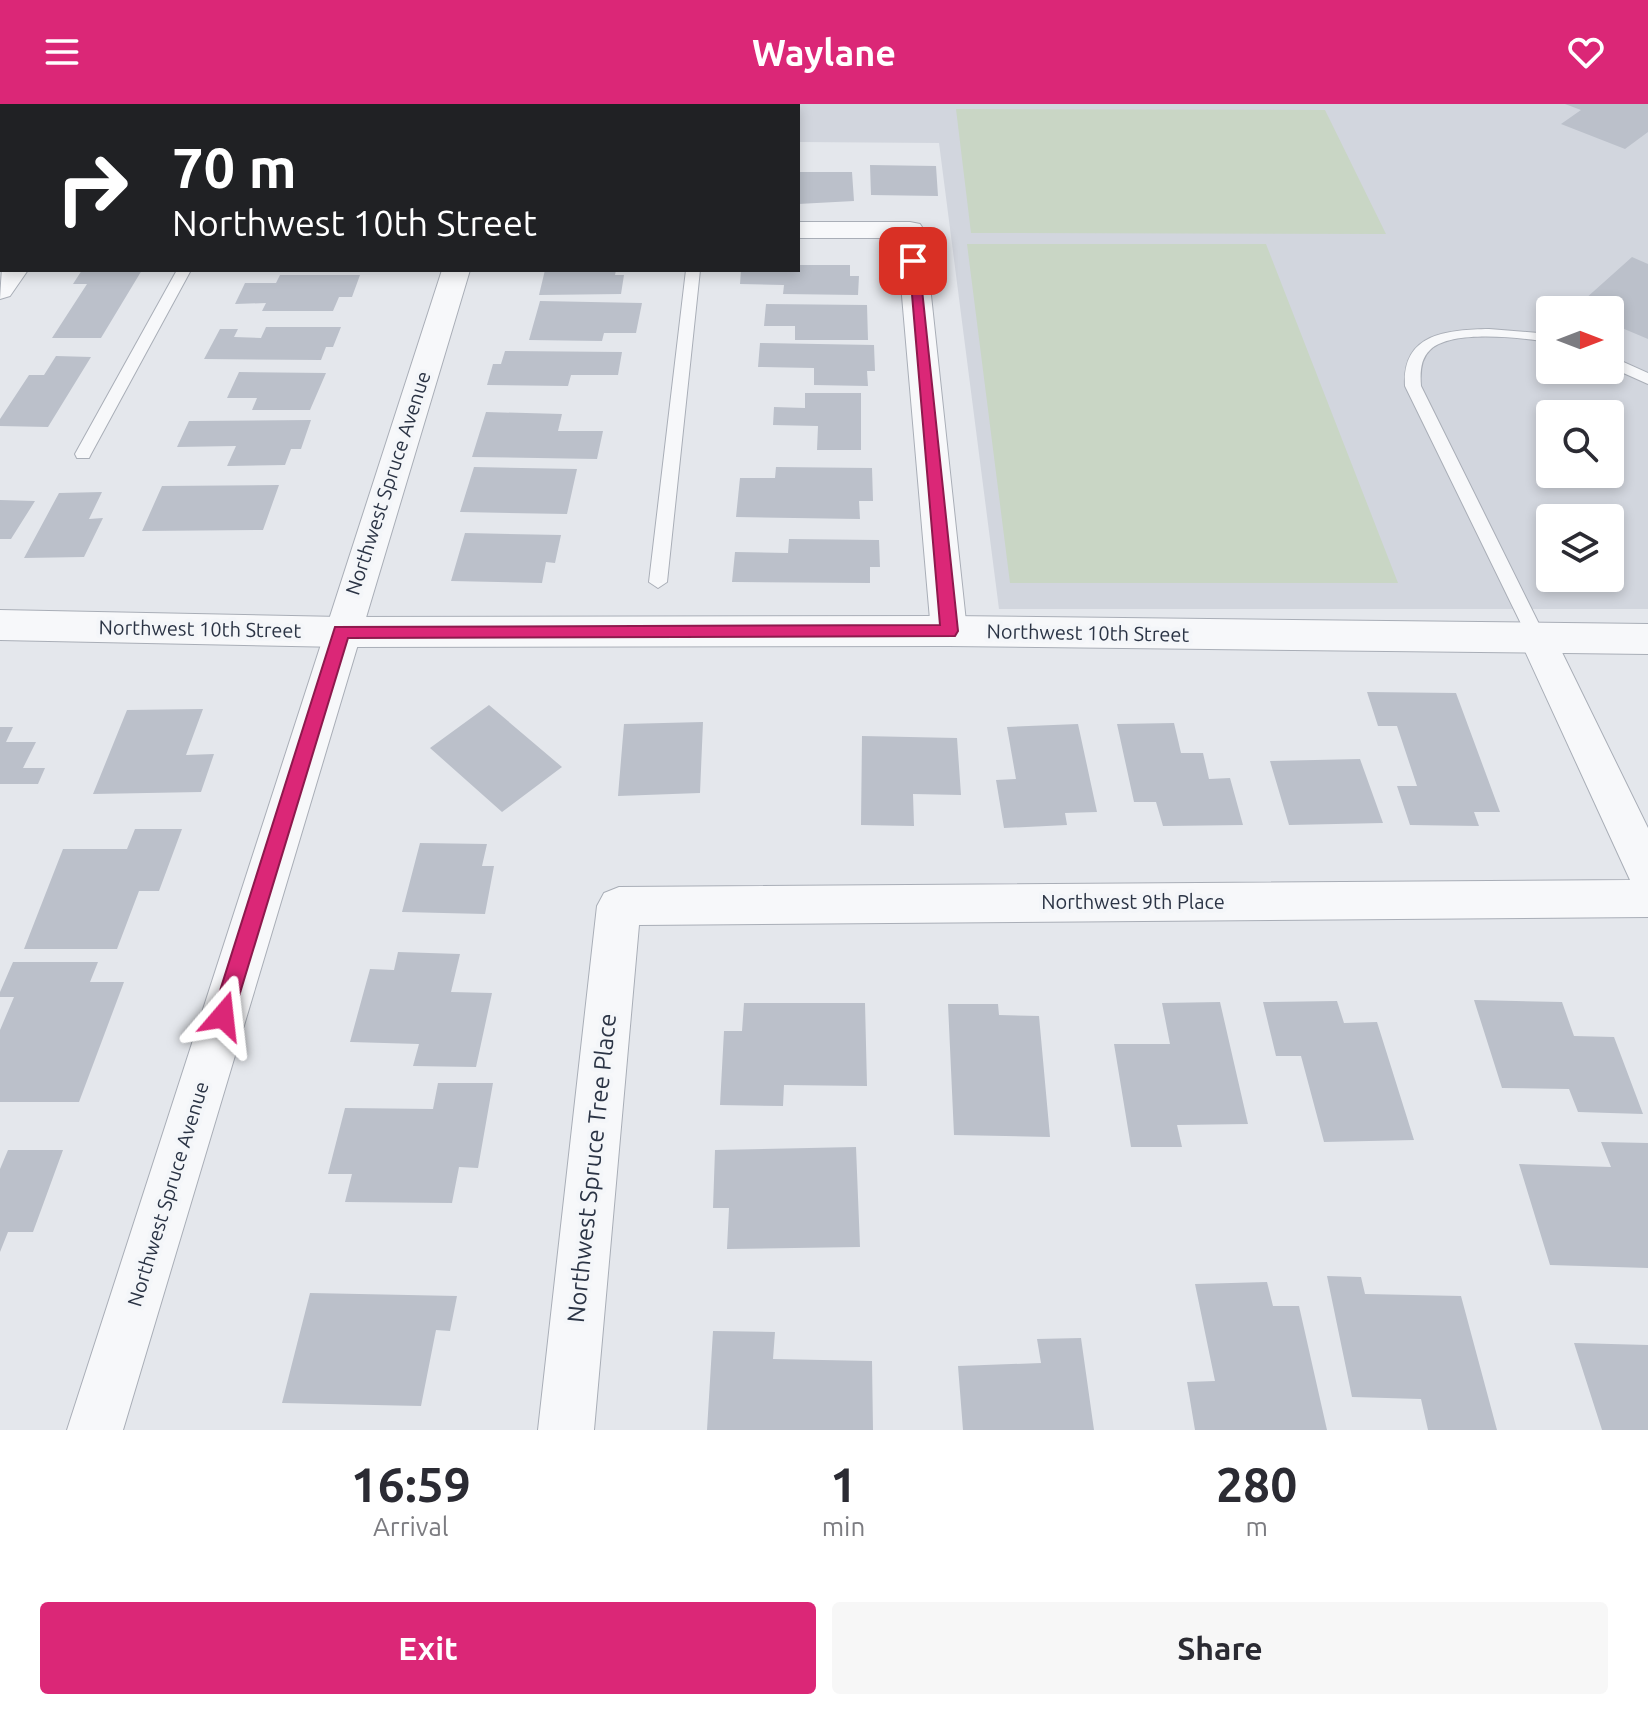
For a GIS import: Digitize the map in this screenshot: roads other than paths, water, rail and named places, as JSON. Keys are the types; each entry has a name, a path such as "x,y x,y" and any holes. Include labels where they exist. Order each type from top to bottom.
{"street":[{"path":"800,230 910,230 949,631"},
{"path":"0,290 13,272"},
{"name":"Northwest Spruce Avenue","path":"95,1430 455,272"},
{"name":"Northwest 10th Street","path":"0,625 341,632 949,631 1648,639"},
{"path":"1537,638 1648,872"},
{"name":"Northwest 9th Place","path":"619,906 1648,898"},
{"name":"Northwest Spruce Tree Place","path":"566,1430 619,906"}],"lane":[{"path":"83,454 183,272"},
{"path":"658,582 693,272"},
{"path":"1536,336 1458,336 1429,343 1416,357 1411,379 1414,393 1537,638"},
{"path":"1624,368 1648,379"}]}
